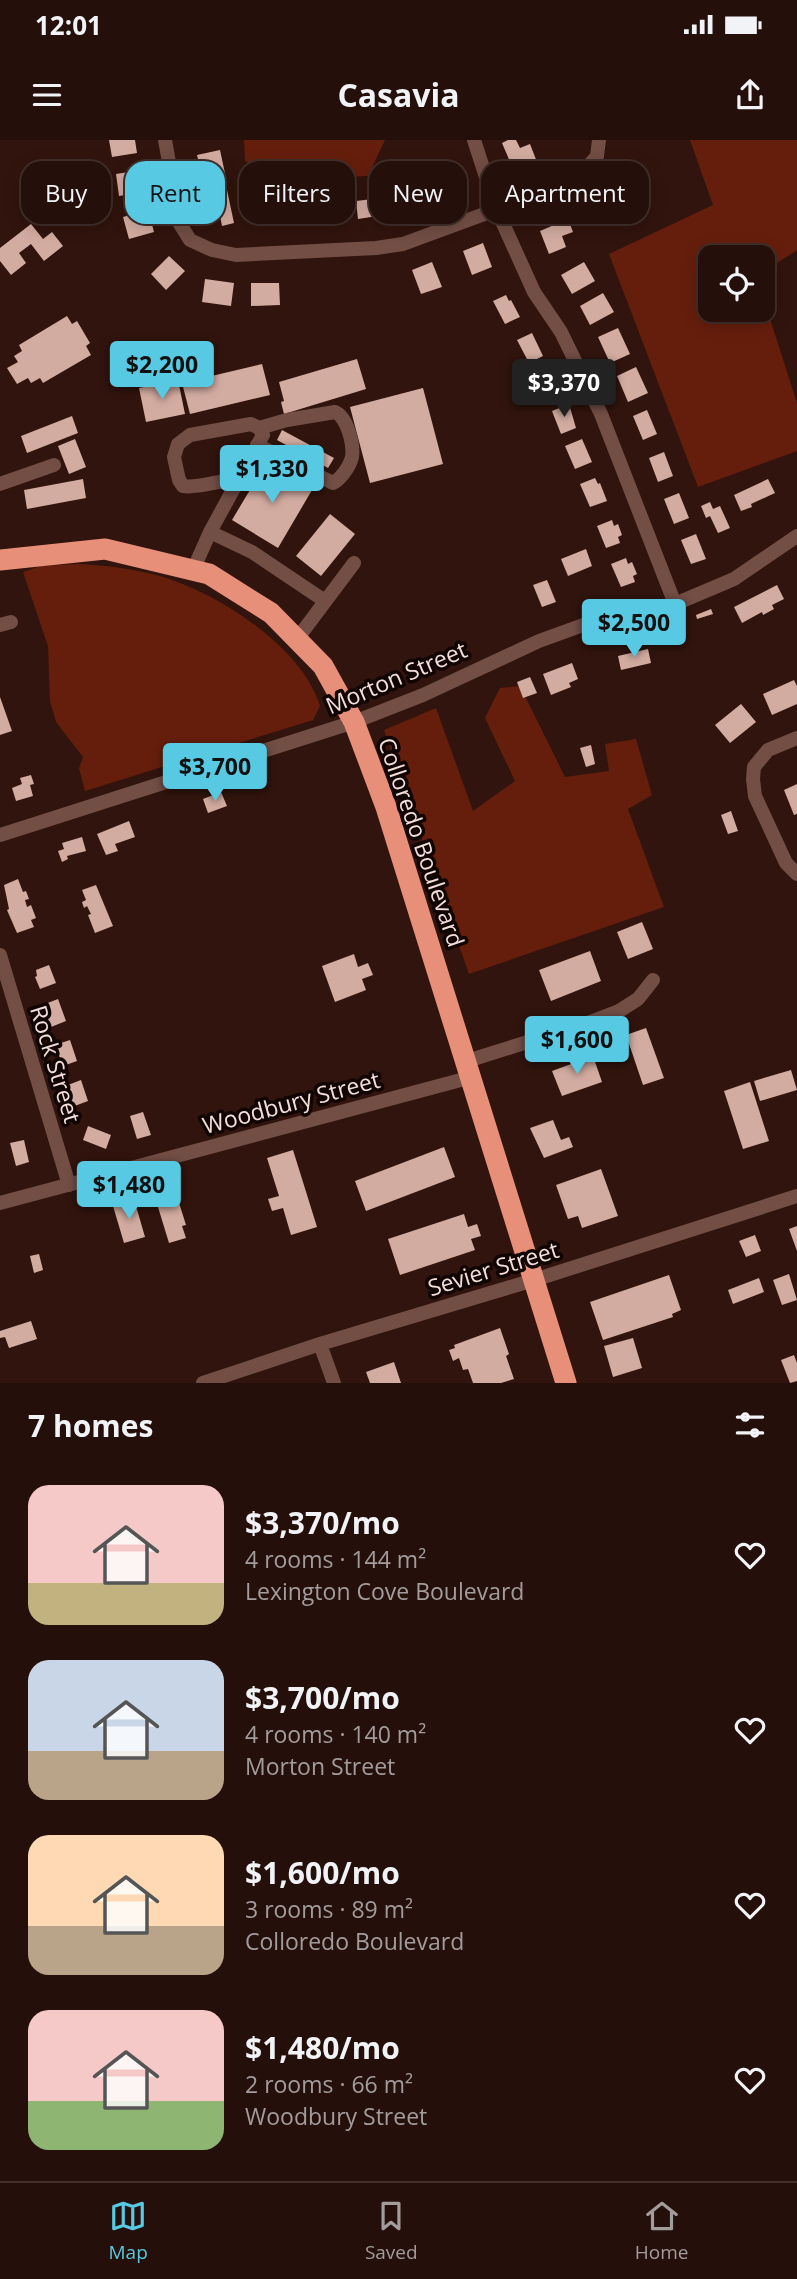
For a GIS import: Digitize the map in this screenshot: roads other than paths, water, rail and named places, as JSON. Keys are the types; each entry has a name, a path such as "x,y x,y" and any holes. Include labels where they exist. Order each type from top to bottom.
{"highway":[{"name":"Colloredo Boulevard","path":"0,560 105,549 209,574 271,613 323,666 354,722 386,807 566,1383"}],"street":[{"path":"165,140 180,224 190,240 212,250 236,255 376,248 403,244 481,214"},
{"path":"474,140 481,162"},
{"path":"593,161 597,156 599,140"},
{"path":"503,224 534,292 561,332 606,426 675,604"},
{"path":"257,445 333,483 340,480 352,456 348,426 342,415 335,412 259,428"},
{"path":"193,570 210,532 263,435 259,428 251,424 190,435 178,444 174,457 183,486 226,480 237,482"},
{"path":"0,484 54,465"},
{"path":"210,532 252,552 325,601"},
{"name":"Morton Street","path":"0,833 354,722 423,695 539,641 597,620 675,604 734,579 797,536"},
{"path":"297,639 354,563"},
{"path":"797,738 768,750 754,767 753,779 755,796 786,863 797,874"},
{"name":"Rock Street","path":"0,955 69,1185"},
{"name":"Woodbury Street","path":"0,1203 469,1069 619,1011 638,999 653,981"},
{"name":"Sevier Street","path":"203,1383 797,1196"},
{"path":"320,1344 334,1383"}]}
